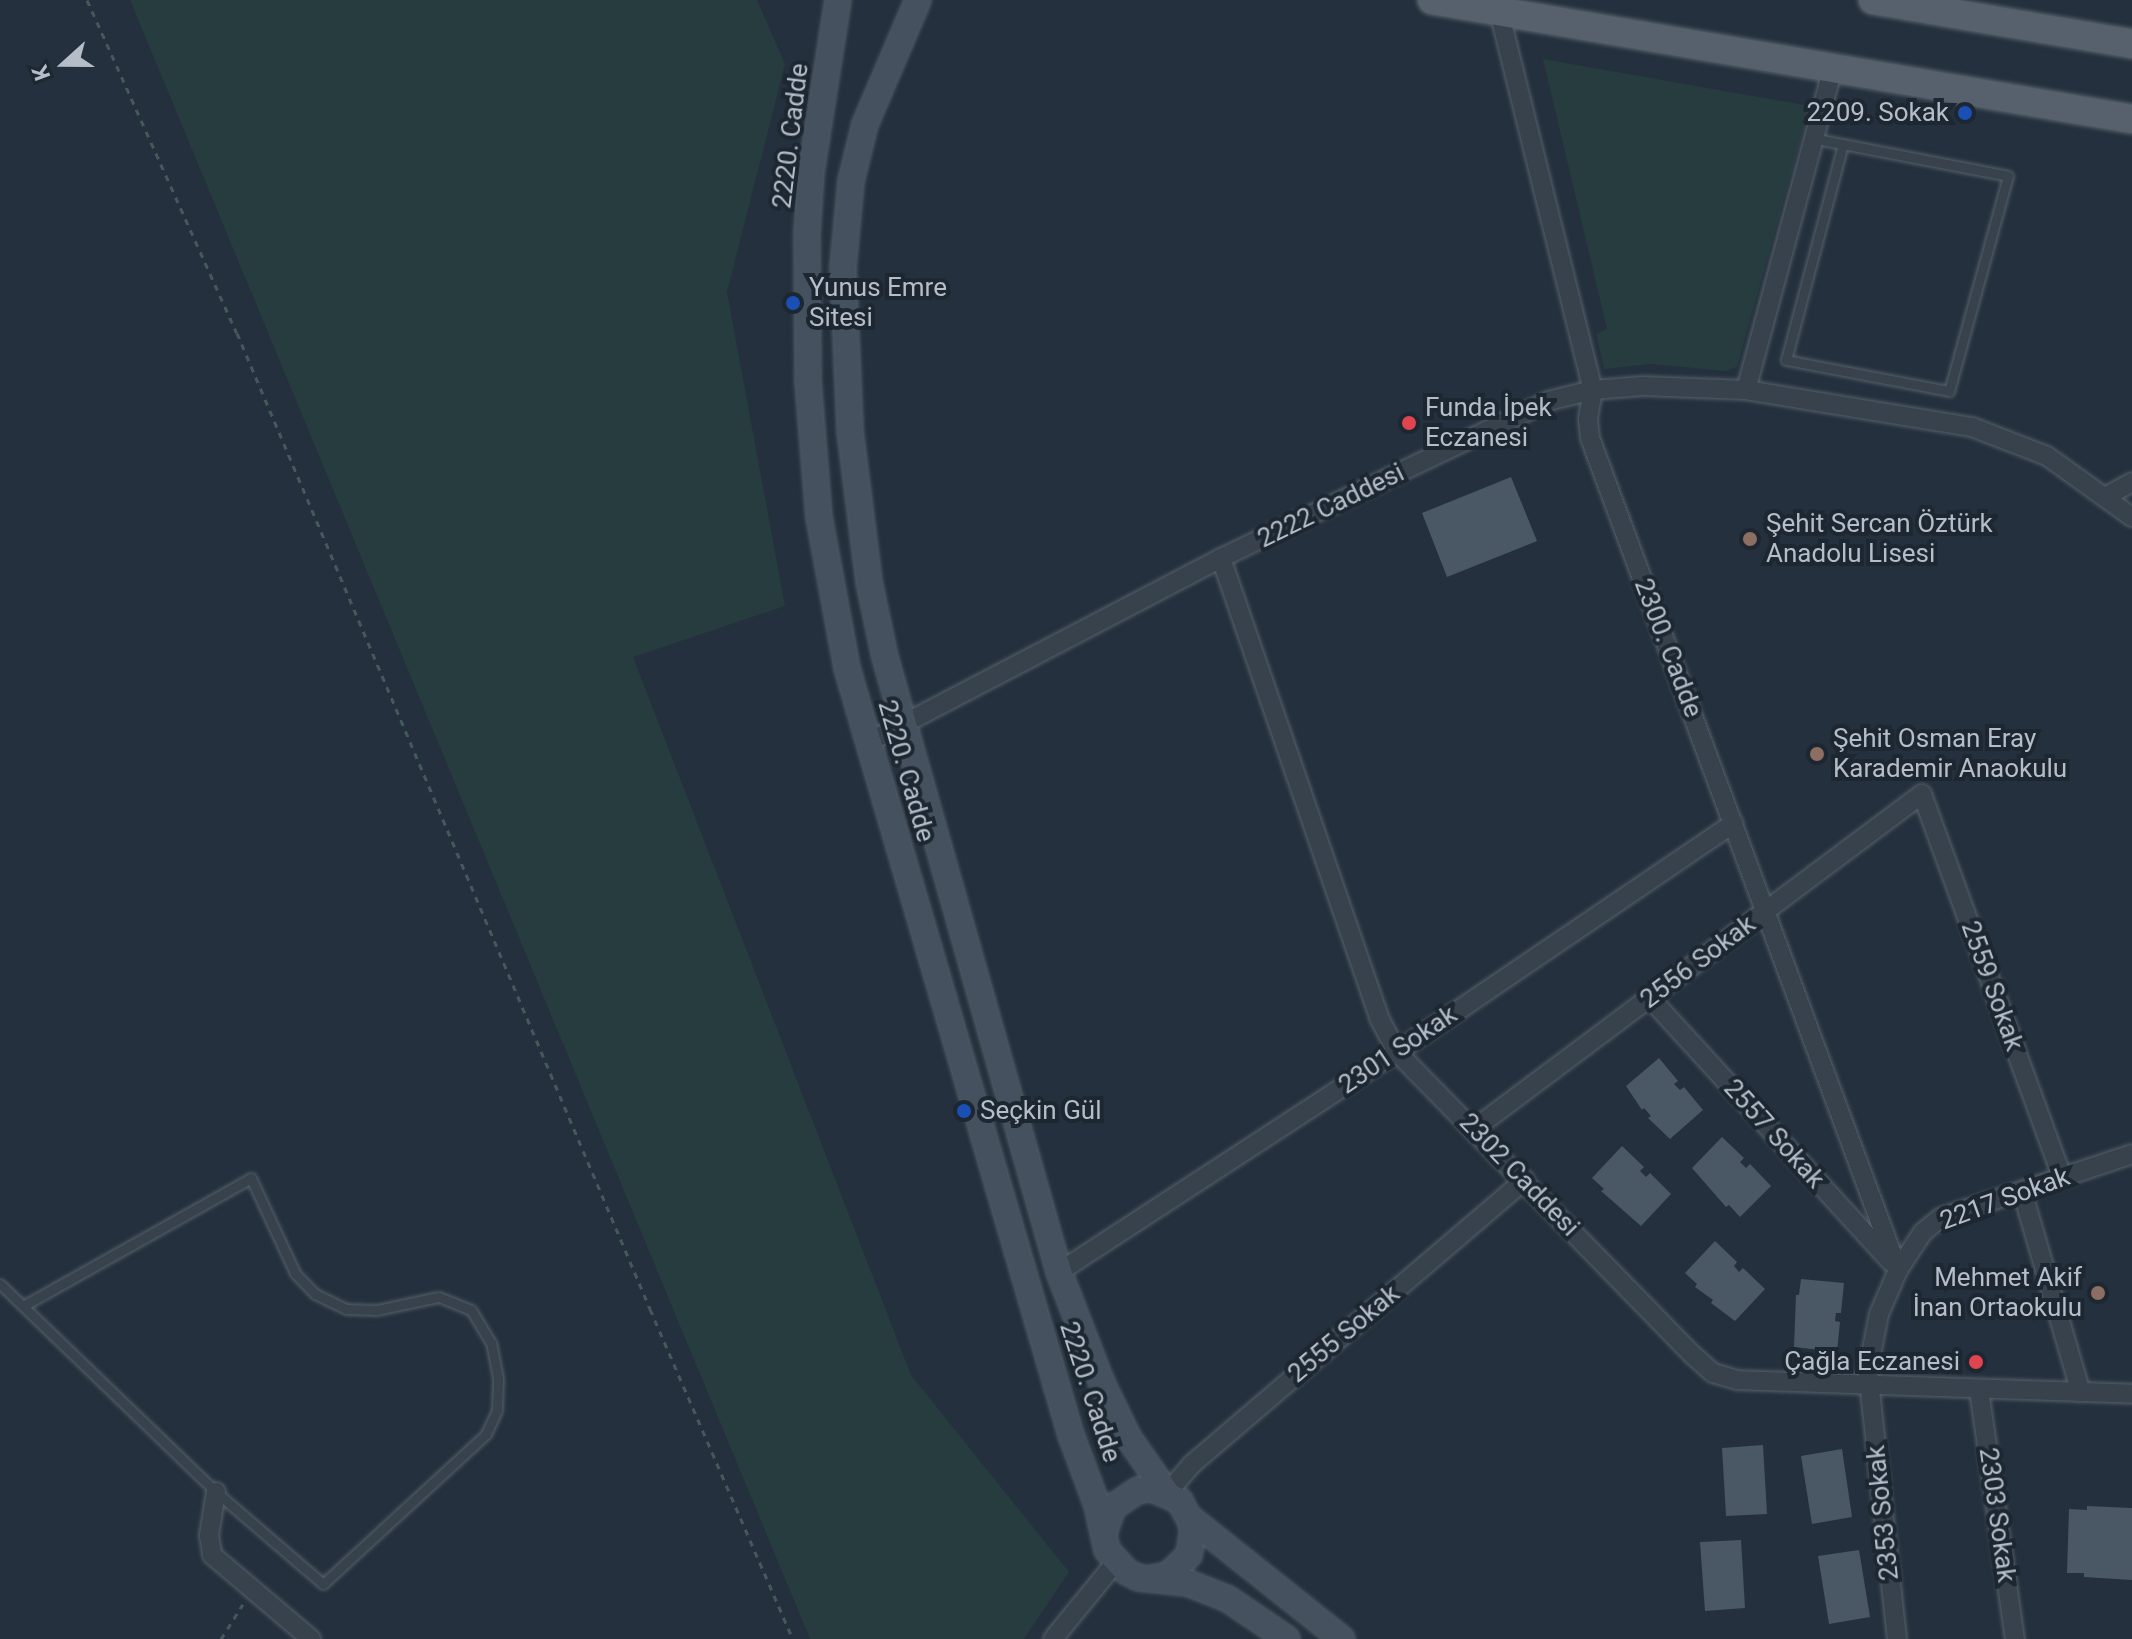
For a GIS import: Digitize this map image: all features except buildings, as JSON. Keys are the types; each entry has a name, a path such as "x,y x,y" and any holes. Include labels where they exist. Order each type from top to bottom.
{"main road":[{"path":"1432,0 2132,119"},
{"path":"1873,0 1918,4 2132,44"}],"street":[{"name":"2220. Cadde","path":"838,0 811,173 807,233 808,381 819,517 831,592 869,742 1071,1435 1115,1563"},
{"name":"2220. Cadde","path":"918,0 865,124 851,181 843,268 850,431 859,510 869,582 904,723 1059,1272 1114,1409 1128,1437 1167,1493 1180,1501 1191,1519 1342,1639"},
{"name":"2300. Cadde","path":"1499,11 1593,390 1588,419 1590,438 1898,1270"},
{"path":"1746,390 1833,68"},
{"name":"2222 Caddesi","path":"869,742 1221,558 1548,401 1593,390 1643,386 1746,390 1972,427 2047,456 2107,496 2132,517"},
{"path":"2107,496 2132,482"},
{"name":"2302 Caddesi","path":"1221,558 1379,1018 1397,1052 1713,1373 1737,1380 1869,1387 2132,1394"},
{"name":"2556 Sokak","path":"1474,1129 1922,794"},
{"name":"2559 Sokak","path":"1922,794 2062,1177"},
{"name":"2301 Sokak","path":"1059,1272 1397,1052 1734,823"},
{"name":"2557 Sokak","path":"1650,998 1898,1270"},
{"name":"2217 Sokak","path":"1869,1387 1869,1353 1874,1332 1898,1270 1923,1232 1940,1218 2132,1154"},
{"name":"2555 Sokak","path":"1167,1493 1191,1465 1525,1180"},
{"path":"2022,1191 2081,1393"},
{"name":"2353 Sokak","path":"1869,1387 1897,1639"},
{"name":"2303 Sokak","path":"1979,1390 2015,1639"},
{"name":"2220. Cadde","path":"1104,1535 1106,1520 1124,1496 1138,1490 1167,1493"},
{"path":"216,1492 209,1535 212,1555 311,1639"},
{"path":"1139,1578 1168,1575 1180,1567 1193,1541 1191,1519"},
{"path":"1053,1639 1115,1563 1139,1578 1188,1583 1228,1599 1287,1639"}],"lane":[{"path":"1814,138 2008,176 1949,391 1786,360 1843,144"},
{"path":"0,1284 216,1492 323,1584 486,1434 497,1410 498,1378 491,1343 471,1310 438,1297 377,1310 346,1309 315,1294 295,1273 251,1178 23,1306"}],"path":[{"path":"87,0 237,333 793,1639"},
{"path":"221,1639 252,1591"}],"green space":[{"path":"130,0 757,0 785,64 727,292 785,606 633,657 911,1375 1069,1572 1024,1639 810,1639"},
{"path":"1543,59 1810,106 1737,367 1726,371 1651,364 1604,369 1596,334 1607,329"}],"place":[{"name":"2209. Sokak","path":"1965,113"},
{"name":"Yunus Emre Sitesi","path":"793,303"},
{"name":"Funda İpek Eczanesi","path":"1409,423"},
{"name":"Şehit Sercan Öztürk Anadolu Lisesi","path":"1750,539"},
{"name":"Şehit Osman Eray Karademir Anaokulu","path":"1817,754"},
{"name":"Seçkin Gül","path":"964,1111"},
{"name":"Mehmet Akif İnan Ortaokulu","path":"2098,1293"},
{"name":"Çağla Eczanesi","path":"1976,1362"}]}
